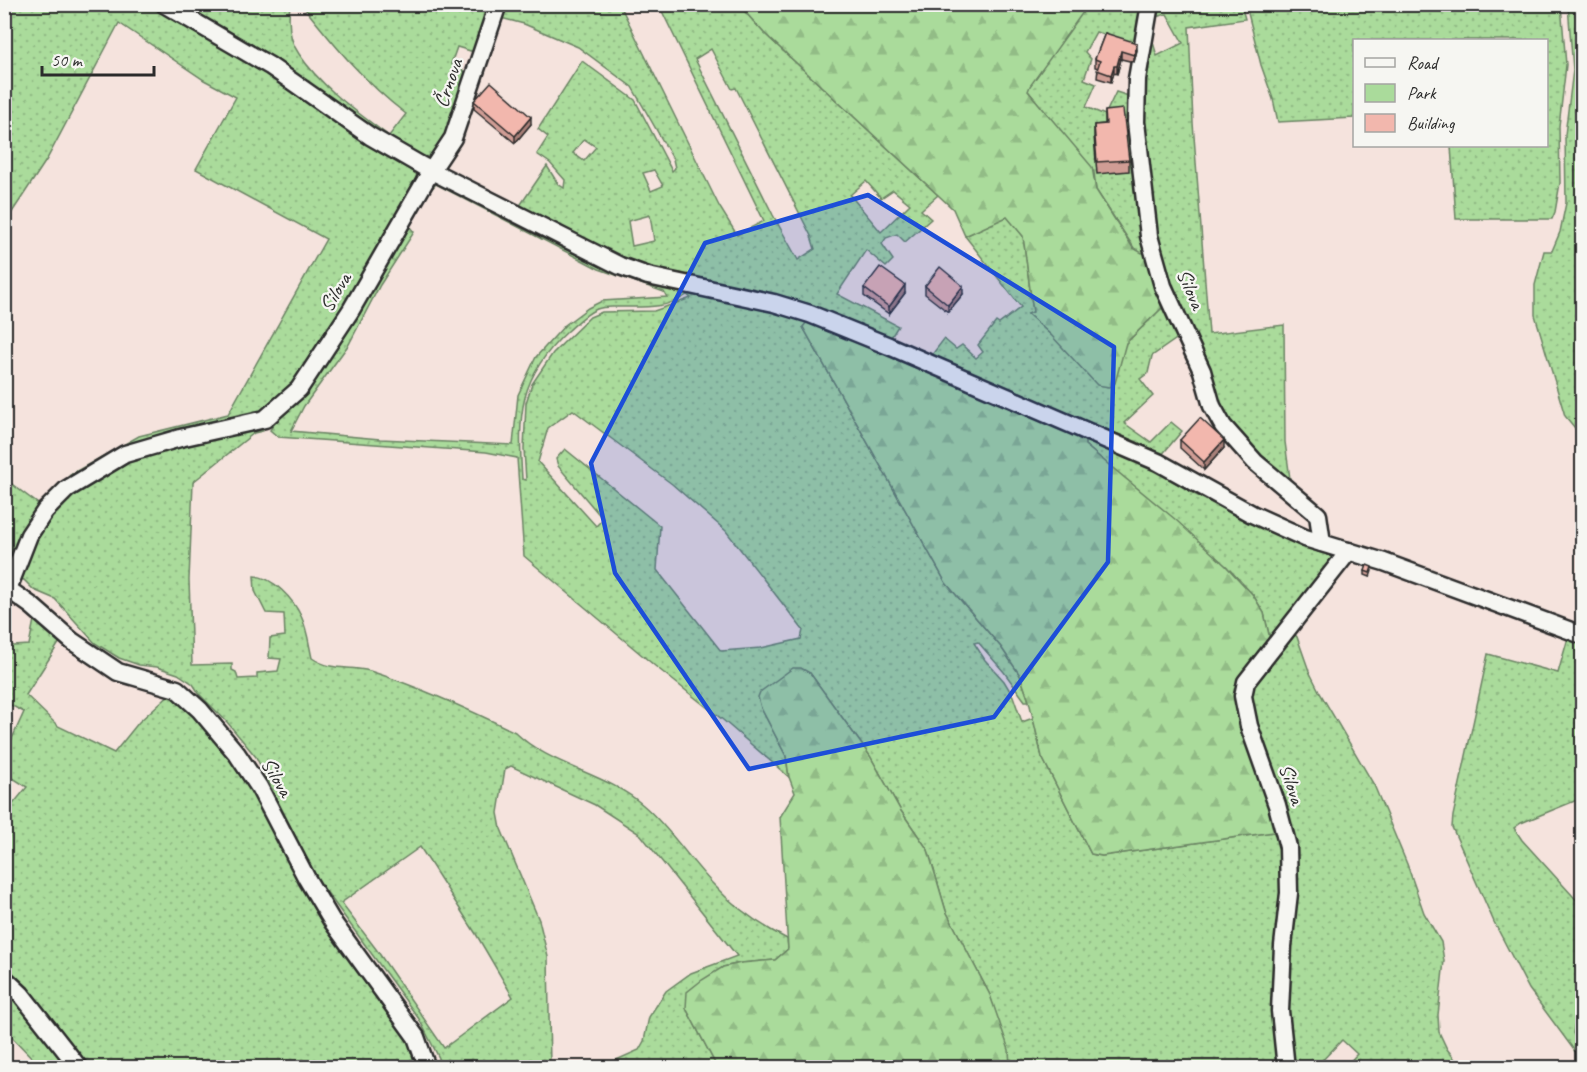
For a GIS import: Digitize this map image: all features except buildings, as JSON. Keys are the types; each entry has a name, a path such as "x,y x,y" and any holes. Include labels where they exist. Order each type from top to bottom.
{"street":[{"path":"164,4 270,66 370,136 431,171 620,266 648,276 774,303 820,318 1148,457 1252,514 1305,538 1349,551 1582,635"},
{"name":"Črnova","path":"431,171 453,138 498,4"},
{"name":"Silova","path":"1150,4 1137,79 1136,122 1149,236 1163,286 1202,370 1212,406 1223,426 1256,462 1318,515 1322,543"},
{"name":"Silova","path":"427,1068 416,1037 332,921 307,879 259,787 237,754 200,710 177,689 117,672 6,591 29,535 45,511 67,489 125,454 180,438 266,419 299,389 351,310 431,171"},
{"name":"Silova","path":"1286,1068 1280,1011 1288,893 1288,847 1277,805 1249,726 1243,696 1246,682 1349,551"},
{"path":"4,978 21,994 79,1068"}],"highlighted area":[{"path":"868,195 1114,347 1108,562 994,717 749,769 615,573 591,463 705,243"}],"green space":[{"path":"5,5 152,5 241,54 380,153 417,172 415,184 303,379 262,414 177,433 55,494 5,579 5,479 41,506 71,474 139,436 228,414 326,239 196,169 236,97 204,80 119,23 47,159 5,223"},
{"path":"181,5 290,5 291,37 308,66 340,98 389,136 406,114 363,76 302,5 489,5 474,52 457,47 451,64 466,72 461,90 444,140 434,154 426,156 411,154"},
{"path":"502,5 620,5 719,206 737,235 764,221 659,5 739,5 764,33 938,195 921,210 931,219 905,242 897,234 886,238 882,244 893,260 886,267 866,250 837,294 898,326 890,339 625,259 519,207 547,166 558,184 564,188 565,180 550,163 537,154 548,137 538,129 582,61 635,100 672,171 675,168 673,159 632,87 578,47 524,24 497,17","holes":["711,49 732,89 736,88 811,236 815,249 798,260 695,59","584,139 596,147 584,161 573,153","654,170 663,186 651,191 643,173","866,181 881,198 893,190 910,204 881,232 850,195","650,215 654,241 632,246 628,221"]},
{"path":"739,5 1086,5 1028,91 1092,167 1096,190 1133,248 1142,253 1150,251 1166,304 1126,343 1115,383 1109,387 1097,385 1051,335 1028,314 1033,312 1023,236 1007,217 965,236 953,209 764,33"},
{"path":"1086,5 1145,5 1138,47 1096,32 1085,52 1091,59 1084,79 1096,84 1086,107 1105,115 1116,92 1132,97 1150,251 1142,254 1134,248 1096,190 1094,172 1028,91 1029,86"},
{"path":"1154,5 1241,5 1245,19 1189,27 1193,123 1209,334 1284,325 1285,442 1291,486 1220,418 1161,269 1140,105 1152,39 1157,56 1183,43 1167,14 1151,18"},
{"path":"1246,5 1561,5 1566,65 1559,126 1560,183 1552,219 1456,219 1451,147 1548,147 1548,39 1353,39 1353,118 1278,122"},
{"path":"1568,5 1582,5 1582,445 1575,428 1565,416 1535,315 1535,285 1544,251 1552,251 1560,232 1566,203 1565,135 1573,70"},
{"path":"433,179 582,256 807,322 803,327 946,583 1001,647 1020,675 1029,701 1025,701 978,642 974,643 985,660 1004,681 1013,696 1022,722 1033,718 1042,757 1091,854 1102,856 1281,831 1282,1067 1010,1067 990,995 946,911 928,850 901,811 870,756 810,673 761,708 786,756 789,777 524,556 517,458 486,452 278,437 270,430","holes":["436,184 599,269 664,292 667,297 602,301 565,325 536,357 518,395 513,445 380,439 291,431 304,406 349,344 380,285 414,232 406,222","687,295 691,298 654,311 602,312 590,317 553,353 532,384 526,403 524,449 526,480 522,479 520,435 525,398 530,381 552,348 581,319 599,308 655,306 679,300","573,410 672,484 726,531 803,630 801,639 761,648 721,651 657,570 660,526 565,449 556,459 558,466 603,519 596,526 538,462 548,428"]},
{"path":"1007,216 1023,236 1033,312 1028,314 1051,335 1123,349 1126,343 1166,304 1182,335 1152,356 1148,373 1140,379 1153,396 1124,423 1151,442 1171,422 1182,431 1160,457 1137,442 931,356 944,339 956,349 962,345 976,358 983,352 978,345 996,322 999,324 1021,307 965,236"},
{"path":"807,322 1084,433 1085,445 1176,520 1226,566 1253,595 1264,613 1270,639 1240,691 1281,831 1102,856 1091,854 1042,757 1029,701 1020,675 1001,647 946,583 803,327"},
{"path":"263,426 263,431 254,433 193,482 189,580 192,665 232,664 232,670 236,672 238,679 257,678 257,673 278,671 281,659 269,658 270,638 285,636 284,614 266,613 255,591 254,576 268,580 288,596 301,616 312,658 334,667 370,671 444,699 515,732 544,753 629,794 662,824 729,900 757,921 787,939 788,949 775,960 723,967 686,1008 717,1067 579,1067 612,1062 639,1050 644,1041 649,1017 666,991 691,973 737,956 641,835 595,805 511,766 505,769 498,813 501,829 539,920 548,957 550,1067 439,1067 439,1058 419,1019 315,876 256,757 227,722 200,695 193,684 178,674 119,658 95,643 55,599 34,590 24,580 14,578 22,557 58,500 116,461","holes":["420,847 513,997 444,1048 376,949 341,903"]},
{"path":"1084,433 1153,468 1194,494 1253,524 1328,553 1333,559 1270,639 1264,613 1253,595 1226,566 1085,445"},
{"path":"35,615 61,640 26,695 58,726 114,753 139,722 172,692 211,728 410,1035 423,1067 87,1067 5,970 5,814 27,787 13,778 5,788 5,740 10,743 24,712 5,702 5,643 14,646 29,645"},
{"path":"1290,629 1297,637 1309,671 1320,693 1374,785 1407,864 1424,913 1441,942 1444,961 1438,1015 1439,1032 1447,1049 1461,1067 1345,1067 1357,1054 1342,1040 1316,1067 1288,1067 1283,1010 1292,886 1250,724 1248,685"},
{"path":"1568,638 1582,642 1582,798 1514,828 1522,840 1582,906 1582,983 1573,1033 1582,1049 1582,1061 1529,989 1494,922 1452,827 1488,654 1558,673"},
{"path":"793,668 801,668 810,673 870,756 901,811 928,850 946,911 990,995 1009,1050 1010,1067 717,1067 686,1008 687,992 723,967 775,960 788,949 780,817 795,793 789,777 786,756 761,708 758,697 760,692"},
{"path":"4,983 74,1067 41,1067 7,1032 5,1033"}]}
